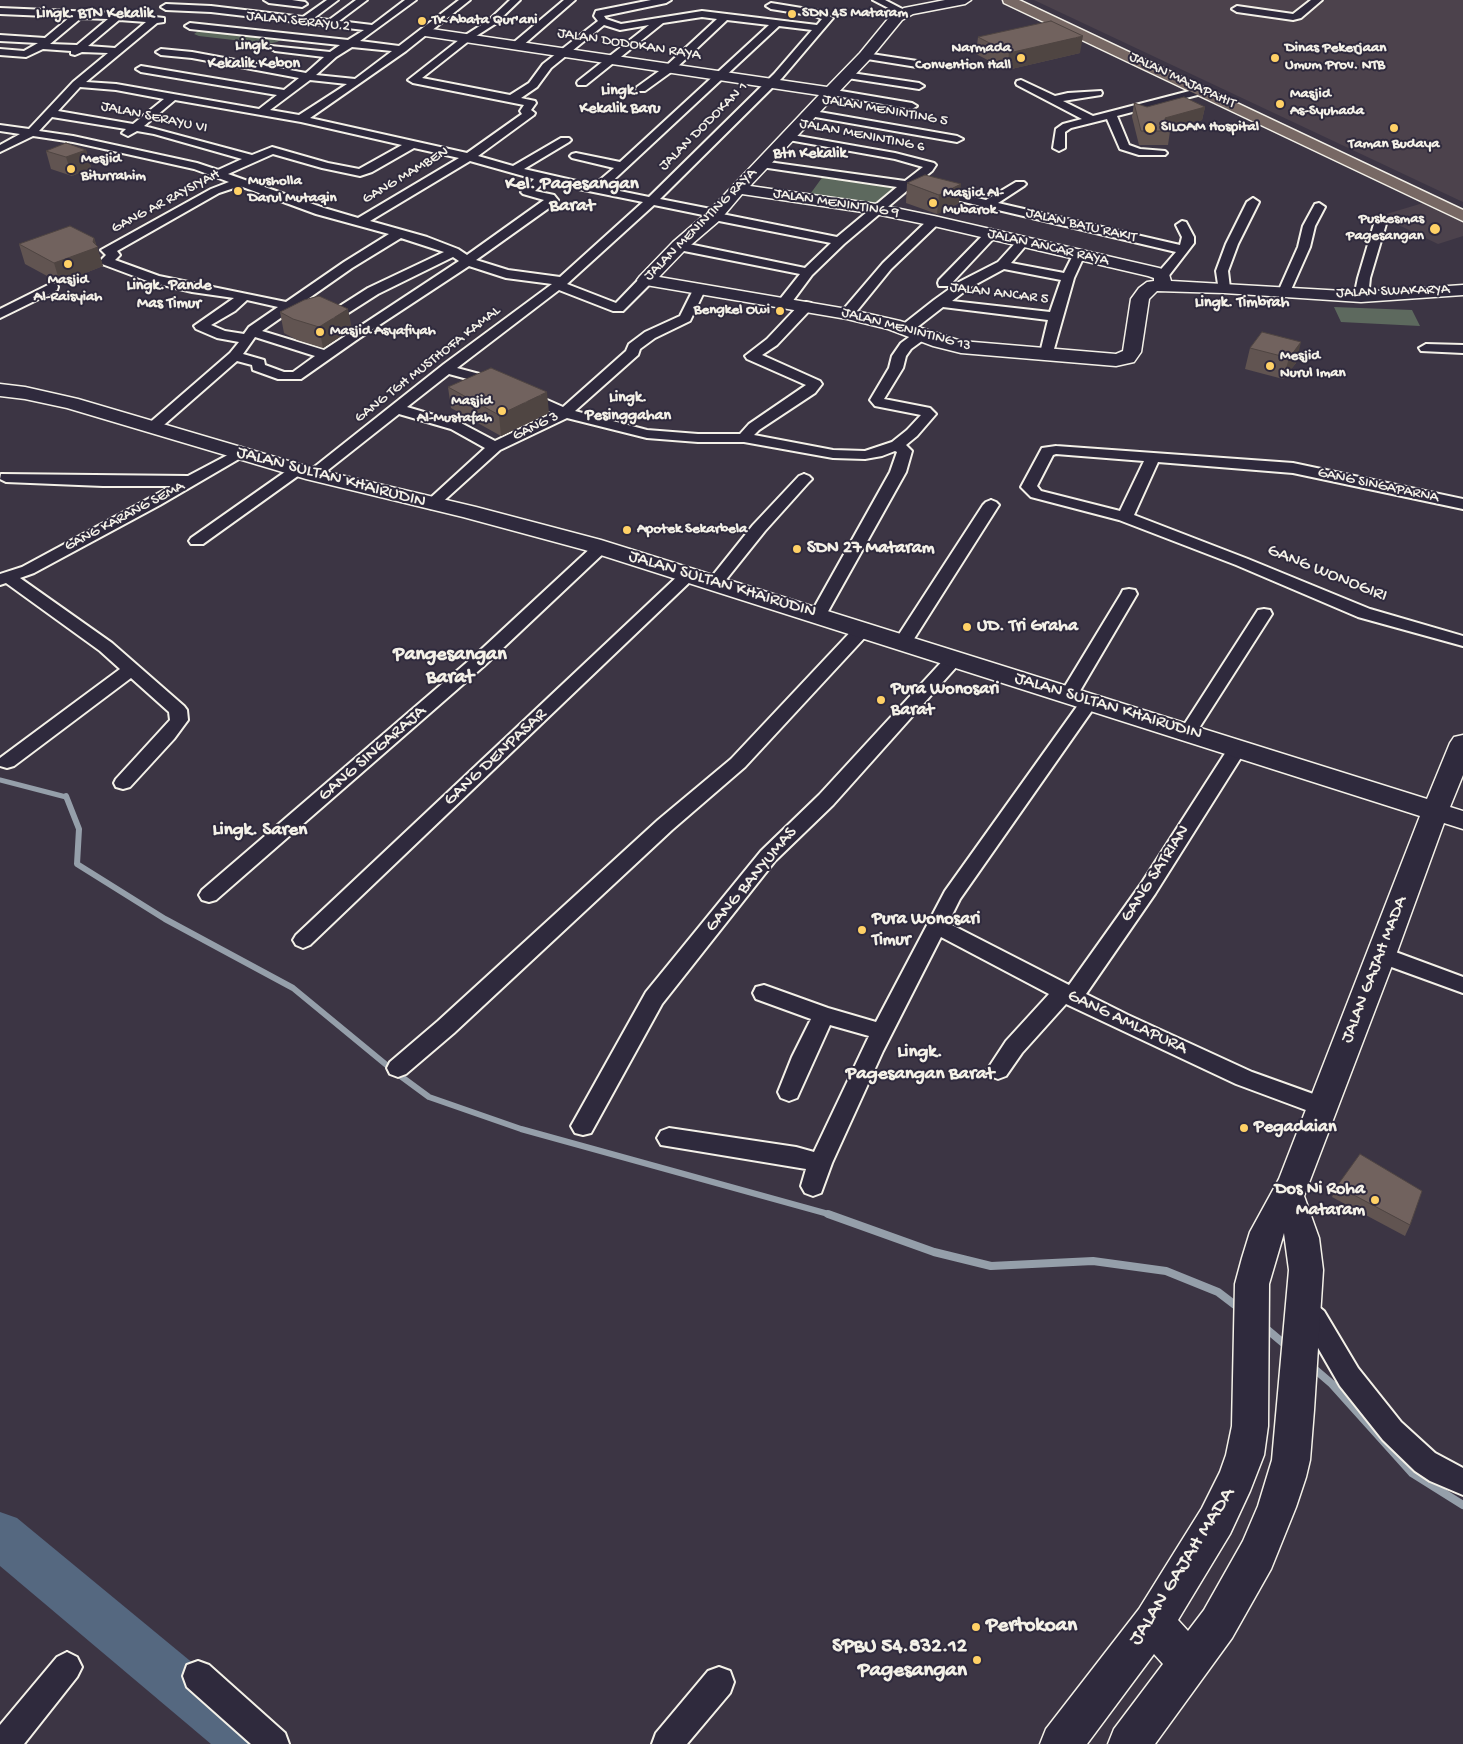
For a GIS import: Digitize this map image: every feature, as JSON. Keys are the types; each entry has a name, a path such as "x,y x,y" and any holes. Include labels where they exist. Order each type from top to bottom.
{"main road":[{"name":"JALAN MAJAPAHIT","path":"1009,0 1319,138 1463,208"},
{"name":"JALAN MAJAPAHIT","path":"1020,0 1170,73 1201,91 1463,216"}],"street":[{"path":"184,24 225,0"},
{"path":"268,0 305,2"},
{"path":"306,19 333,0"},
{"path":"332,22 362,0"},
{"path":"260,113 308,77 332,55 374,28 411,0"},
{"path":"301,119 357,82 465,0"},
{"path":"515,0 492,22 467,38 414,78 414,81 466,89 511,99 536,83 547,66 604,16 666,0"},
{"path":"518,45 570,0"},
{"path":"878,0 905,13 942,2 965,0"},
{"path":"283,17 305,2"},
{"path":"1237,9 1293,18 1298,16 1312,2"},
{"path":"604,16 620,27 697,14 819,28 828,18 827,16 771,6"},
{"path":"166,7 211,9 374,28"},
{"name":"JALAN SERAYU 2","path":"0,11 123,14 184,24 402,49"},
{"path":"5,38 41,12"},
{"name":"JALAN MENINTING RAYA","path":"560,283 618,308 680,246 715,215 845,75 874,49 896,19 905,13"},
{"path":"0,52 26,54 44,43 79,14"},
{"path":"66,58 123,14"},
{"path":"641,89 670,68 726,16"},
{"path":"0,149 31,133 77,84 154,20"},
{"path":"582,83 662,20"},
{"path":"596,190 777,23"},
{"name":"JALAN DODOKAN 1","path":"560,283 651,201 774,79 819,28"},
{"name":"JALAN DODOKAN RAYA","path":"424,32 722,75 774,79 829,92"},
{"path":"5,38 118,51"},
{"path":"116,88 172,41"},
{"path":"264,47 332,55"},
{"path":"874,49 917,64"},
{"path":"161,52 192,55 308,77 357,82"},
{"path":"135,73 285,93"},
{"path":"845,75 919,86"},
{"path":"1021,83 1093,120"},
{"path":"77,84 116,88 301,119 469,157 542,178 840,240"},
{"path":"1059,148 1060,131 1067,126 1201,91"},
{"path":"829,92 912,106"},
{"path":"1054,100 1068,96 1097,93"},
{"path":"107,147 135,128 173,97"},
{"name":"GANG MAMBEN","path":"360,222 469,157 530,113 525,111 531,104 511,99"},
{"name":"JALAN SERAYU VI","path":"50,112 175,136 252,158"},
{"name":"JALAN MENINTING 5","path":"808,114 957,139"},
{"path":"1111,115 1124,147 1139,152 1161,153"},
{"path":"2,130 31,133 107,147 196,166 220,173 302,206 400,232 454,252 467,261 506,274 560,283"},
{"name":"JALAN MENINTING 6","path":"787,137 895,156 930,165 928,169 906,185"},
{"path":"513,171 565,140"},
{"path":"220,173 270,150 274,150 326,166 360,173 412,144"},
{"path":"576,156 622,166"},
{"name":"JALAN BATU RAKIT","path":"761,164 906,185 1184,250"},
{"path":"235,356 259,363 258,367 288,376 297,375 467,261 552,200 526,192 542,178"},
{"name":"GANG AR RAYSIYAH","path":"239,182 215,191 117,247 106,250 114,255 106,261 155,279 192,288 244,296"},
{"path":"988,204 1020,184"},
{"path":"784,303 808,272 840,240 906,185"},
{"name":"JALAN MENINTING 9","path":"738,189 876,209 934,221"},
{"path":"1224,288 1221,277 1224,263 1254,202"},
{"path":"1284,292 1304,247 1309,226 1319,207"},
{"path":"847,314 887,266 934,221"},
{"name":"JALAN ANCAR RAYA","path":"934,221 1022,243 1079,254 1162,280"},
{"path":"1162,280 1188,243 1188,236 1182,224"},
{"path":"1361,297 1364,278 1380,224"},
{"path":"152,428 235,356 251,333 348,265 400,232"},
{"path":"944,283 990,234"},
{"path":"447,368 503,385 565,413 647,434 698,438 744,438 833,454 865,455 877,453 897,445 912,433 929,414 924,411 880,403 877,400 896,368 899,356 914,332 939,303 964,285 1002,265 1022,243"},
{"path":"680,246 808,272"},
{"path":"369,326 331,311 454,252"},
{"name":"JALAN ANCAR 5","path":"1047,353 1055,317 1068,278 1079,254"},
{"name":"JALAN ANCAR 5","path":"1002,265 1068,278"},
{"name":"JALAN MENINTING 13","path":"646,280 847,314 914,332 945,344 972,349 1047,353 1108,360 1122,360 1127,358 1132,352 1140,299 1148,289 1162,280"},
{"name":"JALAN SWAKARYA","path":"1162,280 1224,288 1361,297 1463,290"},
{"name":"GANG TGH MUSTHOFA KAMAL","path":"197,541 305,473 397,409 447,368 560,283"},
{"path":"0,314 52,287"},
{"name":"GANG 3","path":"432,504 495,447 565,413 633,352 634,347 650,334 685,318 699,290"},
{"path":"288,306 244,296 230,308 201,326 222,335 251,333 325,356"},
{"path":"302,297 309,298 305,301 307,303 297,310 303,313"},
{"name":"JALAN ANCAR 5","path":"939,303 1055,317"},
{"path":"744,438 754,426 810,390 815,384 752,356 772,342 806,306"},
{"path":"1426,348 1463,349"},
{"name":"JALAN SULTAN KHAIRUDIN","path":"0,390 25,393 71,403 305,473 532,528 863,629 953,660 1188,732 1463,820"},
{"path":"397,409 456,426 495,447"},
{"path":"818,615 898,472 905,451 897,445"},
{"name":"GANG WONOGIRI","path":"1153,457 1050,450 1047,452 1029,486 1036,494 1125,517 1242,562 1364,613 1463,641"},
{"name":"GANG KARANG SEMA","path":"5,579 122,520 239,454"},
{"path":"1125,517 1153,457"},
{"name":"GANG SINGAPARNA","path":"1153,457 1293,468 1463,504"},
{"path":"6,477 113,481 192,481"},
{"path":"715,583 759,528 804,480"},
{"path":"903,642 991,505"},
{"name":"GANG SINGARAJA","path":"209,895 478,662 600,548"},
{"name":"GANG DENPASAR","path":"304,940 688,575"},
{"path":"5,579 106,647 130,670 178,710 179,720 168,735 123,783"},
{"path":"813,1186 820,1163 883,1032 952,896 1078,699 1129,594"},
{"path":"1188,732 1264,614"},
{"path":"398,1068 446,1027 666,825 738,763 863,629"},
{"name":"GANG BANYUMAS","path":"583,1126 654,998 768,856 826,800 953,660"},
{"path":"7,762 130,670"},
{"name":"JALAN GAJAH MADA","path":"1061,1744 1153,1623 1216,1521 1237,1478 1245,1455 1250,1426 1252,1284 1268,1232 1288,1196 1463,743"},
{"name":"GANG SATRIAN","path":"998,1070 1014,1047 1068,995 1148,888 1238,748"},
{"name":"GANG AMLAPURA","path":"937,926 1068,995 1244,1078 1322,1107"},
{"path":"1382,955 1463,985"},
{"path":"764,994 824,1015 883,1032"},
{"path":"789,1092 803,1057 824,1015"},
{"path":"669,1138 796,1157 820,1163"},
{"path":"1128,1744 1218,1624 1252,1564 1277,1507 1290,1460 1302,1342 1306,1270 1302,1238 1288,1196"},
{"path":"1302,1342 1314,1319 1349,1377 1392,1431 1425,1462 1440,1472 1463,1482"},
{"path":"1153,1623 1190,1663"},
{"path":"4,1744 67,1668"},
{"path":"198,1676 274,1744"},
{"path":"667,1744 719,1682"}],"shaded area":[{"path":"1034,0 1463,0 1463,202"},
{"name":"Puskesmas Pagesangan","path":"1423,203 1463,222 1463,236 1438,244 1380,216"}],"green space":[{"path":"215,25 286,34 287,36 277,42 268,44 194,34 204,27"},
{"path":"824,175 900,185 876,207 808,197"},
{"path":"1334,307 1412,310 1420,326 1341,322"}],"building":[{"path":"1051,21 1083,36 1009,53 978,37"},
{"path":"1184,97 1205,107 1165,118 1170,131 1141,131 1134,103 1147,107"},
{"path":"66,143 86,150 66,157 46,151"},
{"path":"925,175 961,184 939,195 907,183"},
{"path":"70,226 94,238 93,242 98,247 54,263 19,244"},
{"path":"319,296 348,309 319,327 293,319 280,312 304,300"},
{"path":"1262,332 1301,342 1289,358 1250,348"},
{"path":"491,368 547,392 499,415 448,387"},
{"name":"Dos Ni Roha Mataram","path":"1360,1154 1422,1191 1410,1225 1337,1186"}],"waterway":[{"path":"0,780 66,797"},
{"path":"66,796 79,829 77,864 165,919 293,988 395,1072 429,1097 521,1129 832,1215"},
{"path":"828,1214 934,1252 991,1266 1093,1261 1166,1271 1218,1292 1239,1308"},
{"path":"1263,1326 1288,1347"},
{"path":"1311,1366 1332,1384 1412,1473 1463,1505"},
{"path":"0,1535 251,1744"}],"place":[{"name":"SDN 45 Mataram","path":"792,14"},
{"name":"TK Abata Qur'ani","path":"422,21"},
{"name":"Narmada Convention Hall","path":"1021,58"},
{"name":"Dinas Pekerjaan Umum Prov. NTB","path":"1275,58"},
{"name":"Masjid As-Syuhada","path":"1280,104"},
{"name":"SILOAM Hospital","path":"1150,128"},
{"name":"Taman Budaya","path":"1394,128"},
{"name":"Mesjid Biturrahim","path":"71,169"},
{"name":"Musholla Darul Mutaqin","path":"238,191"},
{"name":"Masjid Al- Mubarok","path":"933,203"},
{"name":"Puskesmas Pagesangan","path":"1435,229"},
{"name":"Masjid Al-Raisyiah","path":"68,264"},
{"name":"Bengkel Owi","path":"780,311"},
{"name":"Masjid Asyafiyah","path":"320,332"},
{"name":"Mesjid Nurul Iman","path":"1270,366"},
{"name":"Masjid Al-Mustafah","path":"502,411"},
{"name":"Apotek Sekarbela","path":"627,530"},
{"name":"SDN 27 Mataram","path":"797,549"},
{"name":"UD. Tri Graha","path":"967,627"},
{"name":"Pura Wonosari Barat","path":"881,700"},
{"name":"Pura Wonosari Timur","path":"862,930"},
{"name":"Pegadaian","path":"1244,1128"},
{"name":"Dos Ni Roha Mataram","path":"1375,1200"},
{"name":"Pertokoan","path":"976,1627"},
{"name":"SPBU 54.832.12 Pagesangan","path":"977,1660"}],"district":[{"name":"Lingk. BTN Kekalik","path":"95,15"},
{"name":"Lingk. Kekalik Kebon","path":"254,56"},
{"name":"Lingk. Kekalik Baru","path":"620,101"},
{"name":"Btn Kekalik","path":"810,155"},
{"name":"Kel. Pagesangan Barat","path":"572,196"},
{"name":"Lingk. Pande Mas Timur","path":"169,296"},
{"name":"Lingk. Timbrah","path":"1242,304"},
{"name":"Lingk. Pesinggahan","path":"628,408"},
{"name":"Pangesangan Barat","path":"450,668"},
{"name":"Lingk. Saren","path":"260,831"},
{"name":"Lingk. Pagesangan Barat","path":"920,1064"}]}
